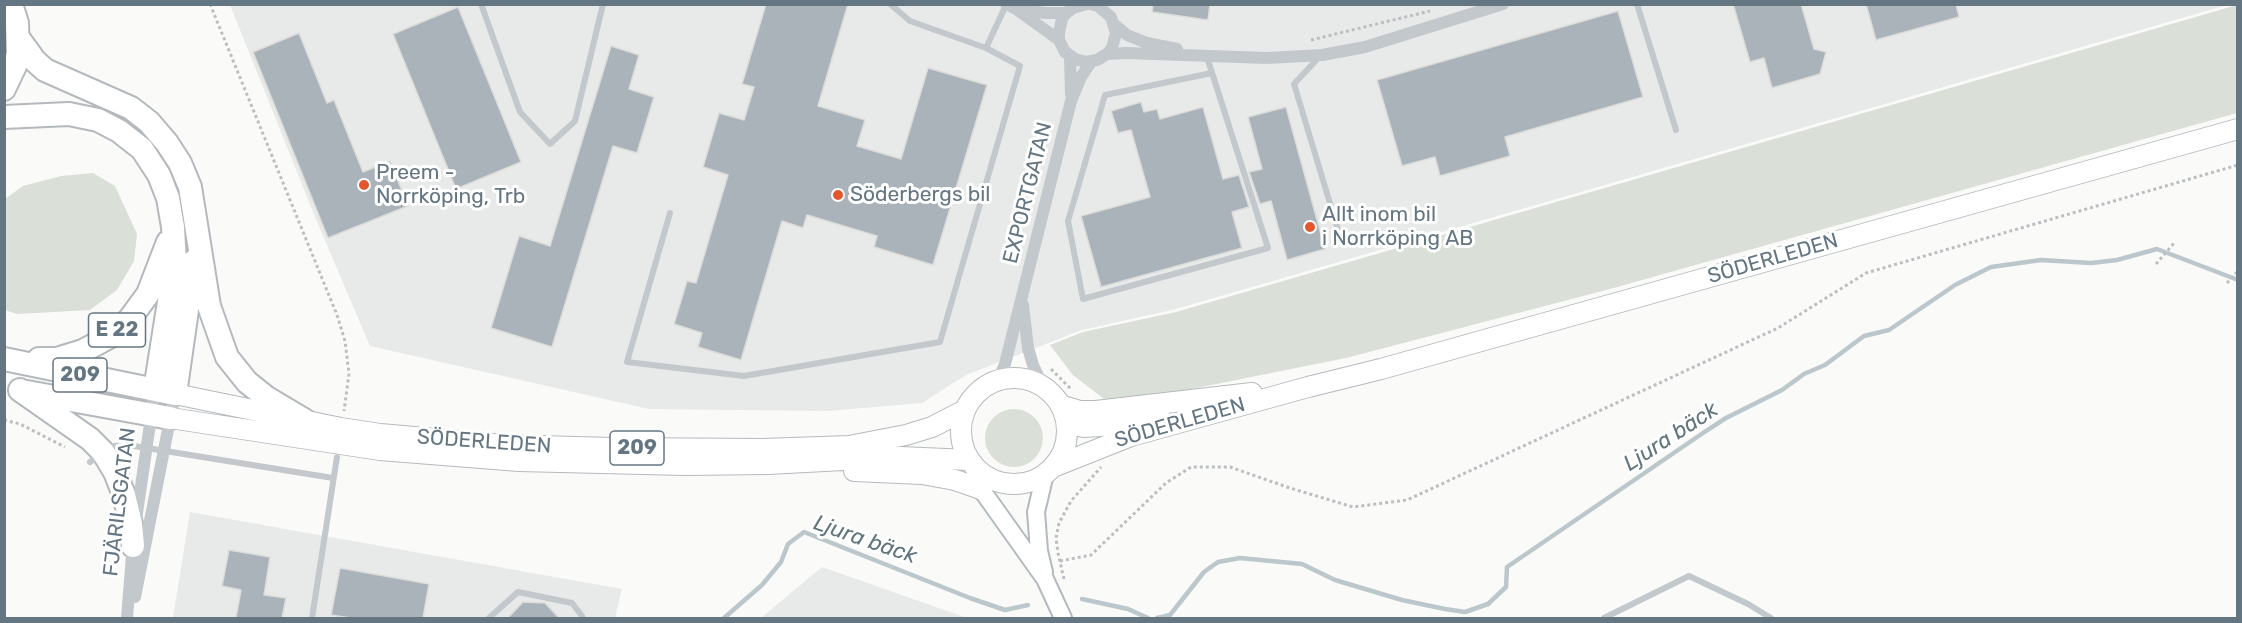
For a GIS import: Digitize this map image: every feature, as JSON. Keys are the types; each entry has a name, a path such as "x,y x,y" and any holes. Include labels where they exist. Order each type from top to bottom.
{"highway":[{"path":"4,89 15,66 19,39 11,4"},
{"path":"19,39 35,61 45,70 131,108 149,122 167,143 180,162 190,187 209,306 227,357 246,382 267,398 304,420"},
{"name":"E 22","path":"4,130 30,116 69,114 98,120 119,131 142,149 159,175 168,198 173,226 161,265 148,294 129,320 109,337 83,351 57,359 4,359"},
{"path":"4,117 30,116"},
{"path":"165,392 190,296 196,220"},
{"path":"165,392 175,264 173,226"},
{"name":"SÖDERLEDEN","path":"4,359 165,392"},
{"path":"12,389 90,439 96,457 115,472 124,495 133,546"},
{"name":"SÖDERLEDEN","path":"12,389 161,417"}],"main road":[{"name":"SÖDERLEDEN","path":"1049,471 1105,445 2238,129"},
{"path":"1045,579 1039,550 1036,512 1049,471 1064,447 1066,424 1060,405 1043,387 1021,379 998,381 978,392 965,410 962,420 962,441 981,489 1045,579 1063,618"},
{"name":"SÖDERLEDEN","path":"1060,405 1080,411 1096,411 1308,387"},
{"name":"SÖDERLEDEN","path":"165,392 380,434 505,445 612,448 774,449 849,446 932,427 965,410"},
{"name":"SÖDERLEDEN","path":"1066,424 1084,427 1122,424 1250,393"},
{"name":"SÖDERLEDEN","path":"161,417 380,450 471,458 768,465 922,474 954,480 981,489"},
{"name":"SÖDERLEDEN","path":"768,465 900,457 971,463"},
{"path":"971,463 991,479 1002,483 1024,484 1049,471"}],"street":[{"path":"1010,6 1046,13 1066,13 1081,5 1089,4 1106,8 1115,25 1146,43 1211,57"},
{"path":"1010,6 1059,40 1070,56 1080,61 1091,62 1107,54 1126,53 1267,58 1322,55 1365,47 1503,4"},
{"path":"1059,40 1059,26 1066,13"},
{"path":"1107,54 1115,41 1115,25"},
{"name":"EXPORTGATAN","path":"1070,56 1071,101"},
{"name":"EXPORTGATAN","path":"998,381 1003,373 1071,101 1081,77 1091,62"},
{"name":"EXPORTGATAN","path":"1023,295 1028,348 1043,387"},
{"name":"FJÄRILSGATAN","path":"129,618 165,450 161,417 165,392"},
{"name":"FJÄRILSGATAN","path":"129,618 133,546 146,447 161,417 165,392"}],"lane":[{"path":"481,4 520,112 550,144 575,121 603,4"},
{"path":"670,213 627,362 744,375 940,342 1020,66 986,48 910,21 891,4"},
{"path":"1638,4 1676,130"},
{"path":"986,48 1010,6"},
{"path":"1322,55 1294,84 1339,233"},
{"path":"1211,57 1212,73 1268,248 1083,299 1068,222 1105,95 1212,73"},
{"path":"96,457 114,446 146,447 333,478"},
{"path":"312,618 337,457"},
{"path":"1604,618 1689,576 1748,604 1771,618"},
{"path":"489,618 518,592 572,603 582,616"}],"path":[{"path":"210,4 337,315 345,341 349,374 343,414"},
{"path":"1305,42 1430,11"},
{"path":"1060,561 1091,555 1166,483 1191,467 1230,467 1353,507 1407,500 1778,328 1866,273 2238,165"},
{"path":"2156,264 2175,242"},
{"path":"2227,283 2238,271"},
{"path":"1047,364 1063,383 1094,403 1096,411"},
{"path":"4,420 20,424 96,457"},
{"path":"1066,584 1056,538 1059,523 1071,501 1106,460 1108,454 1105,445"}],"shaded area":[{"path":"230,5 2227,5 1176,309 1082,330 966,375 922,403 827,411 649,409 370,346 315,217"},
{"path":"2237,5 2237,113 1610,289 1346,358 1112,405 1073,375 1050,345 1083,332 1176,312"},
{"path":"93,173 115,186 137,234 134,261 117,290 90,310 17,314 5,310 5,199 23,186 61,176"},
{"path":"1014,409 1030,414 1038,422 1043,438 1038,454 1030,462 1014,467 998,462 990,454 985,438 990,422 998,414"},
{"path":"190,512 622,589 615,618 173,618"},
{"path":"822,567 967,618 761,618"}],"building":[{"name":"Söderbergs bil","path":"766,4 848,4 818,106 865,120 857,146 901,159 928,68 987,85 933,265 874,247 877,236 807,215 803,228 782,221 741,360 698,347 702,333 674,324 687,281 696,283 728,175 703,167 719,113 744,120 754,87 742,84"},
{"path":"1153,4 1210,4 1208,20 1152,12"},
{"path":"1733,4 1801,4 1814,49 1826,52 1820,74 1772,88 1764,58 1750,62"},
{"path":"1866,4 1956,4 1959,17 1876,40"},
{"path":"458,7 521,162 456,189 393,34"},
{"path":"1618,11 1643,97 1505,137 1510,156 1440,176 1435,157 1402,166 1377,80"},
{"path":"299,33 327,103 334,100 363,172 390,161 408,206 328,238 253,52"},
{"path":"611,46 639,55 629,89 654,97 637,153 613,146 552,347 491,328 519,236 550,246"},
{"path":"1141,102 1144,112 1157,109 1160,119 1203,107 1223,179 1239,175 1249,207 1232,212 1242,248 1101,287 1081,216 1150,197 1131,130 1118,133 1111,111"},
{"path":"1286,107 1325,249 1287,260 1271,201 1260,204 1249,172 1262,169 1248,117"},
{"path":"229,550 270,557 264,595 286,598 282,618 236,618 241,590 222,586"},
{"path":"340,568 429,584 423,618 351,618 331,615"},
{"path":"523,602 545,603 559,618 508,618"}],"waterway":[{"name":"Ljura bäck","path":"1157,618 1170,615 1204,572 1218,562 1240,558 1302,564 1335,580 1402,600 1465,612 1488,604 1506,587 1507,567 1703,433 1726,418 1782,390 1804,374 1825,365 1864,336 1889,330 1955,285 1991,267 2041,260 2091,263 2117,260 2157,249 2238,280"},
{"name":"Ljura bäck","path":"724,618 762,585 781,562 788,544 804,532 1005,610 1028,605"},
{"name":"Ljura bäck","path":"1082,599 1128,609 1148,618"}],"place":[{"name":"Preem - Norrköping, Trb","path":"364,185"},
{"name":"Söderbergs bil","path":"838,195"},
{"name":"Allt inom bil i Norrköping AB","path":"1310,227"}]}
